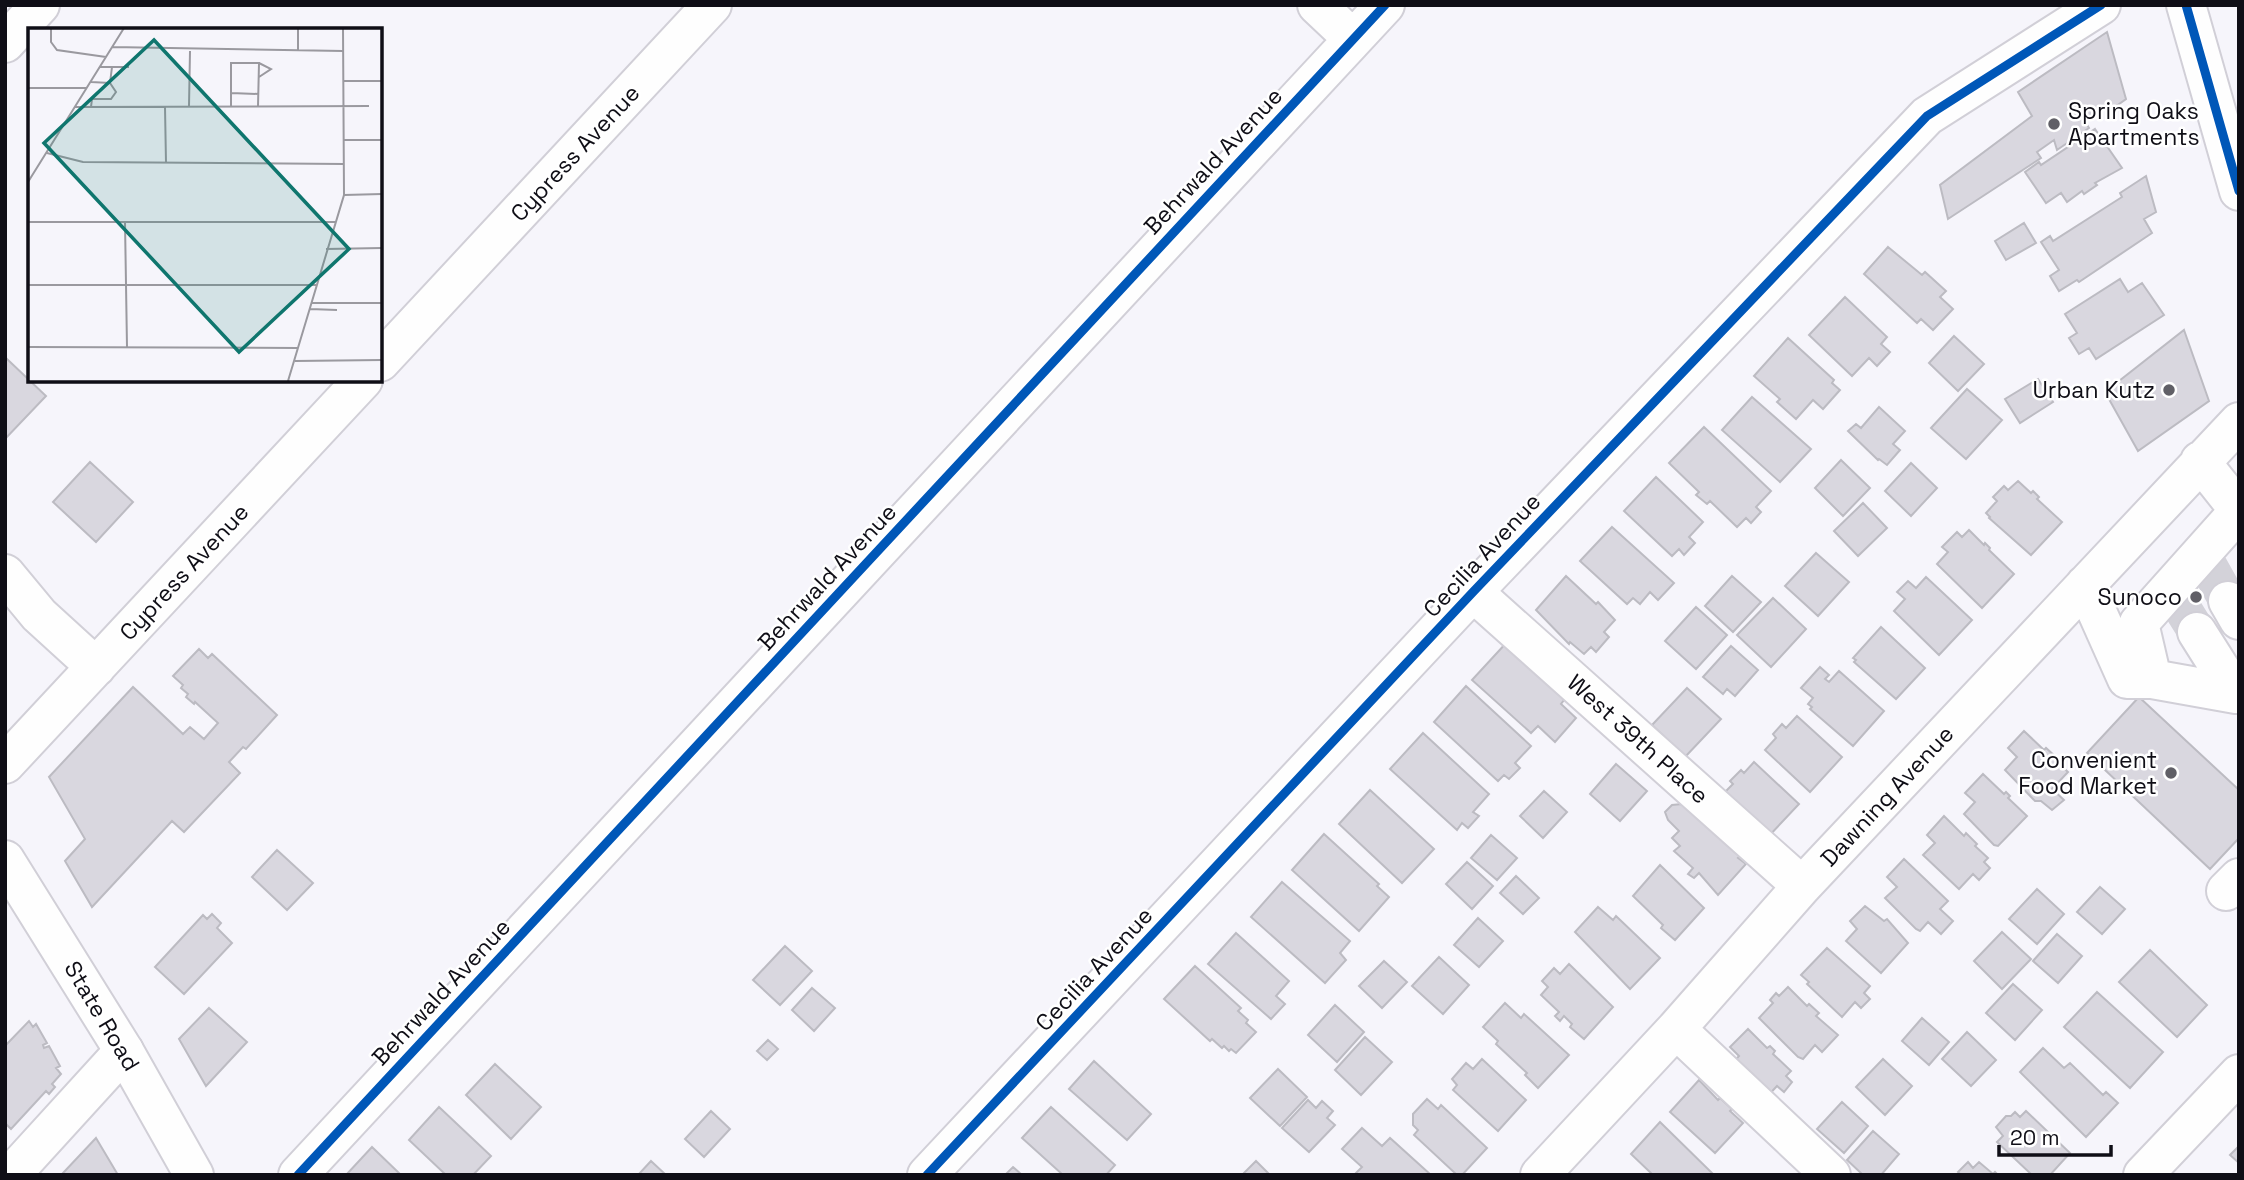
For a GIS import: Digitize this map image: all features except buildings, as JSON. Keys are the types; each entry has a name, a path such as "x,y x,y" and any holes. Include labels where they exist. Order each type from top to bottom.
{"street":[{"path":"5,43 40,5"},
{"name":"Cypress Avenue","path":"382,360 712,5"},
{"path":"1317,5 1353,39"},
{"name":"Behrwald Avenue","path":"298,1175 1385,5"},
{"name":"Cecilia Avenue","path":"927,1175 1474,592 1927,117 2101,5"},
{"path":"2186,5 2239,191"},
{"name":"Cypress Avenue","path":"5,764 361,382"},
{"name":"Dawning Avenue","path":"1540,1175 1676,1029 1802,886 2239,422"},
{"path":"2152,679 2139,622 2174,594 2204,560 2239,511 2200,461"},
{"path":"5,574 39,615 96,667"},
{"path":"2085,585 2126,679 2152,679 2238,694"},
{"name":"West 39th Place","path":"1474,592 1802,886"},
{"path":"2197,632 2238,694"},
{"name":"State Road","path":"5,860 124,1051 194,1175"},
{"path":"1676,1029 1831,1175"},
{"path":"12,1175 124,1051"},
{"path":"2143,1175 2239,1074"}],"tunnel":[{"path":"2209,567 2228,601"},
{"path":"2177,600 2197,632"}],"cycle path":[{"path":"298,1175 1385,5"},
{"path":"927,1175 1473,592 1927,116 2101,5"},
{"path":"2186,5 2239,191"}],"place":[{"name":"Spring Oaks Apartments","path":"2054,124"},
{"name":"Urban Kutz","path":"2169,390"},
{"name":"Sunoco","path":"2196,597"},
{"name":"Convenient Food Market","path":"2171,773"}]}
